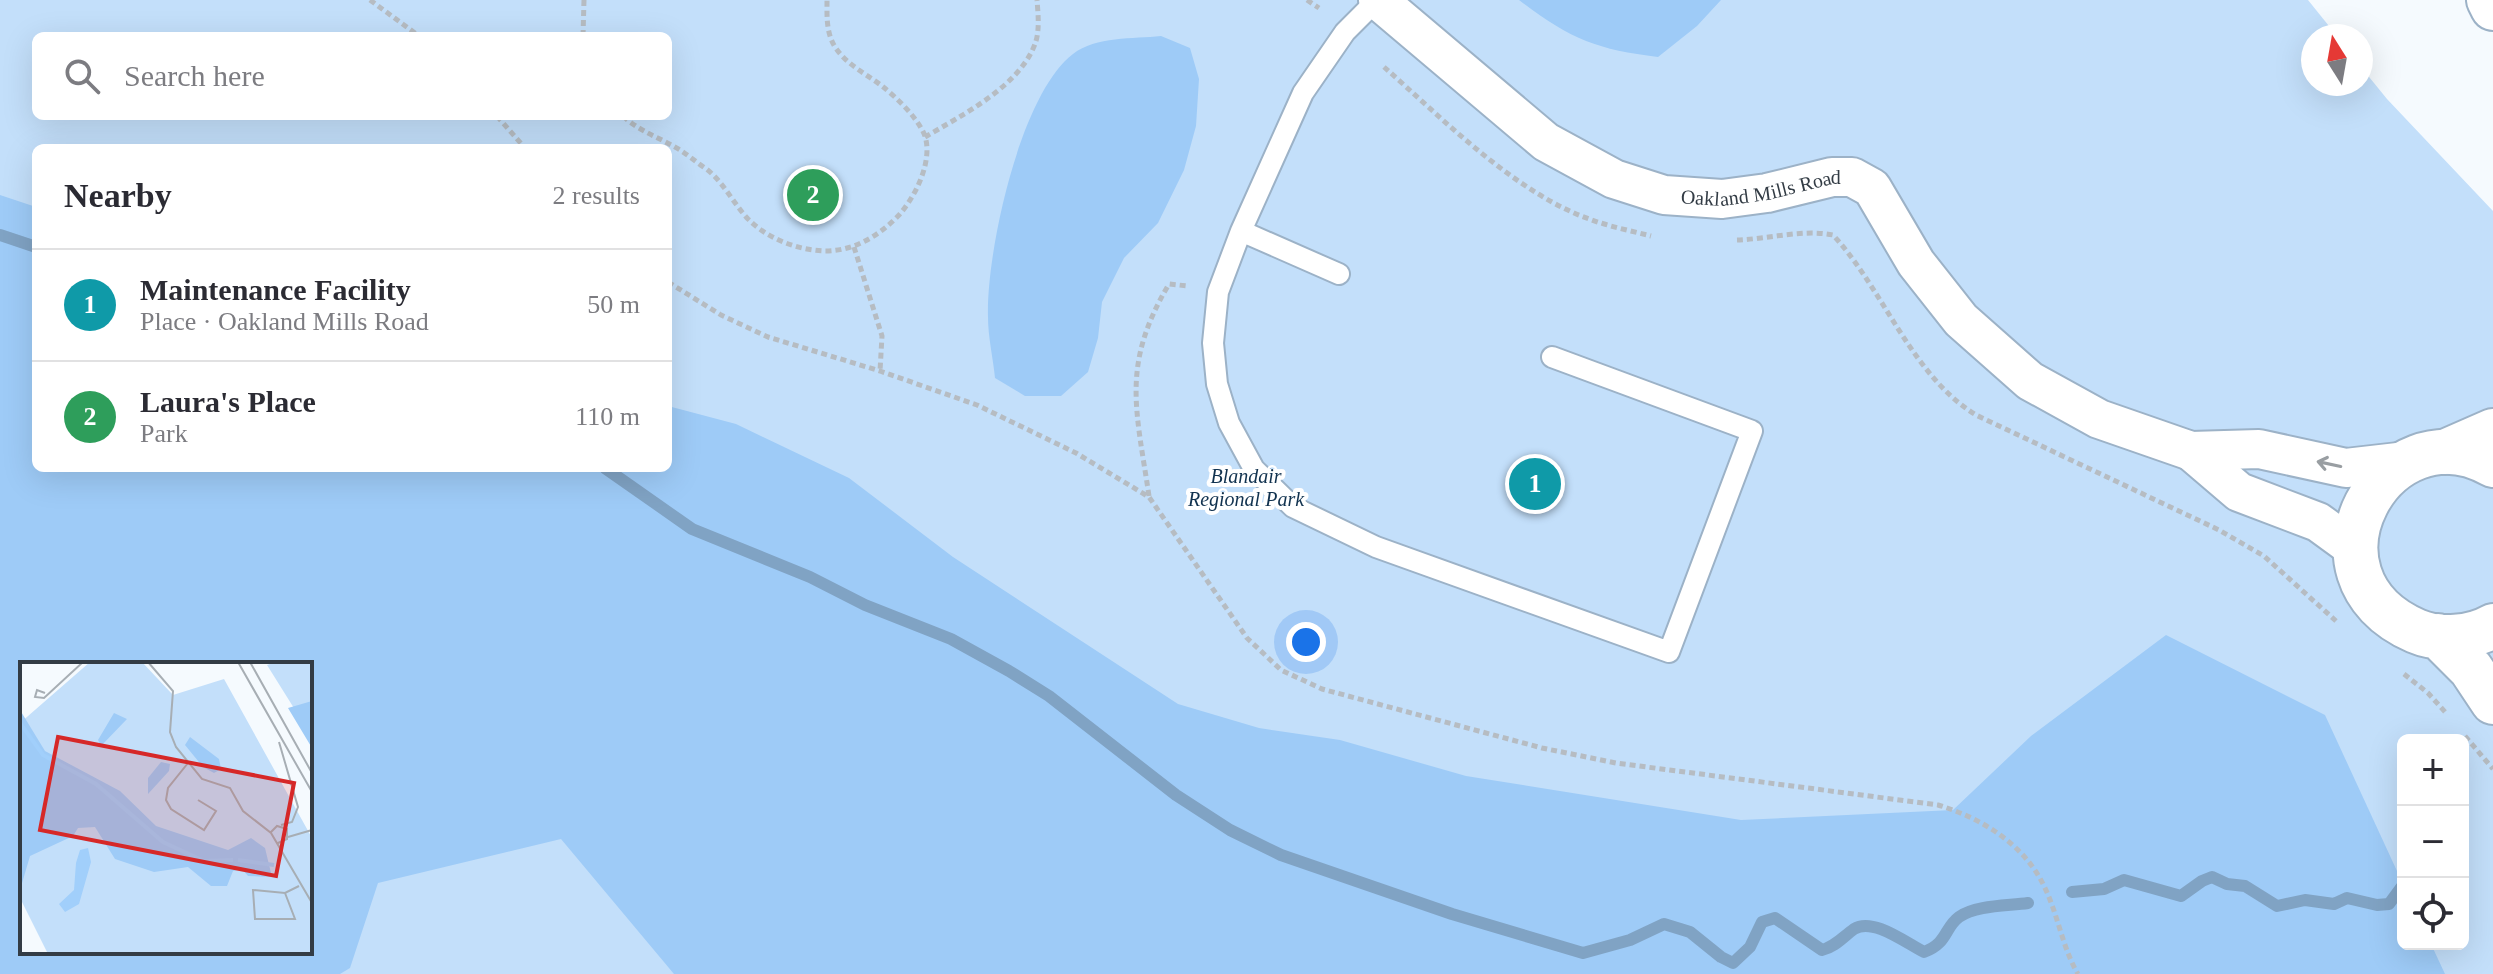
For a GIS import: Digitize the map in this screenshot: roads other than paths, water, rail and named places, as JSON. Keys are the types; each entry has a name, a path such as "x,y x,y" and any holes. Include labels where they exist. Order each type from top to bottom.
{"street":[{"name":"Oakland Mills Road","path":"1377,0 1546,142 1614,179 1664,195 1722,199 1767,193 1832,177 1852,177 1872,188 1916,263 1961,320 2030,381 2099,419 2191,451 2259,449 2346,468 2426,457"},
{"path":"2489,0 2493,8"},
{"path":"2493,431 2426,457 2381,481 2359,516 2355,549 2359,573 2374,602 2398,623 2424,634 2457,637 2493,626"},
{"name":"Oakland Mills Road","path":"2191,451 2239,492 2318,522 2355,549"},
{"path":"2426,457 2476,456 2493,465"},
{"path":"2438,636 2471,669 2493,702"}],"lane":[{"path":"1377,0 1345,32 1303,93 1241,231 1218,292 1213,343 1217,384 1229,423 1254,469 1293,507 1376,547 1669,652 1752,431 1552,357"},
{"path":"1241,231 1339,274"}],"waterway":[{"path":"0,235 32,246"},
{"path":"611,472 692,529 951,639 1009,671 1049,696 1176,795 1230,830 1281,855 1452,914 1583,953 1630,940 1664,924 1690,932 1733,963 1750,947 1762,922 1775,918 1822,950 1854,929 1870,926 1924,952 1942,940 1954,921 1966,913 2028,903"},
{"path":"2072,892 2104,889 2124,880 2181,896 2212,877 2227,884 2245,886 2277,906 2305,900 2334,904 2347,898 2377,905 2389,904 2397,893"}],"place":[{"name":"Laura's Place","path":"813,195"},
{"name":"Maintenance Facility","path":"1535,484"}],"park label":[{"name":"Blandair Regional Park","path":"1246,488"}]}
